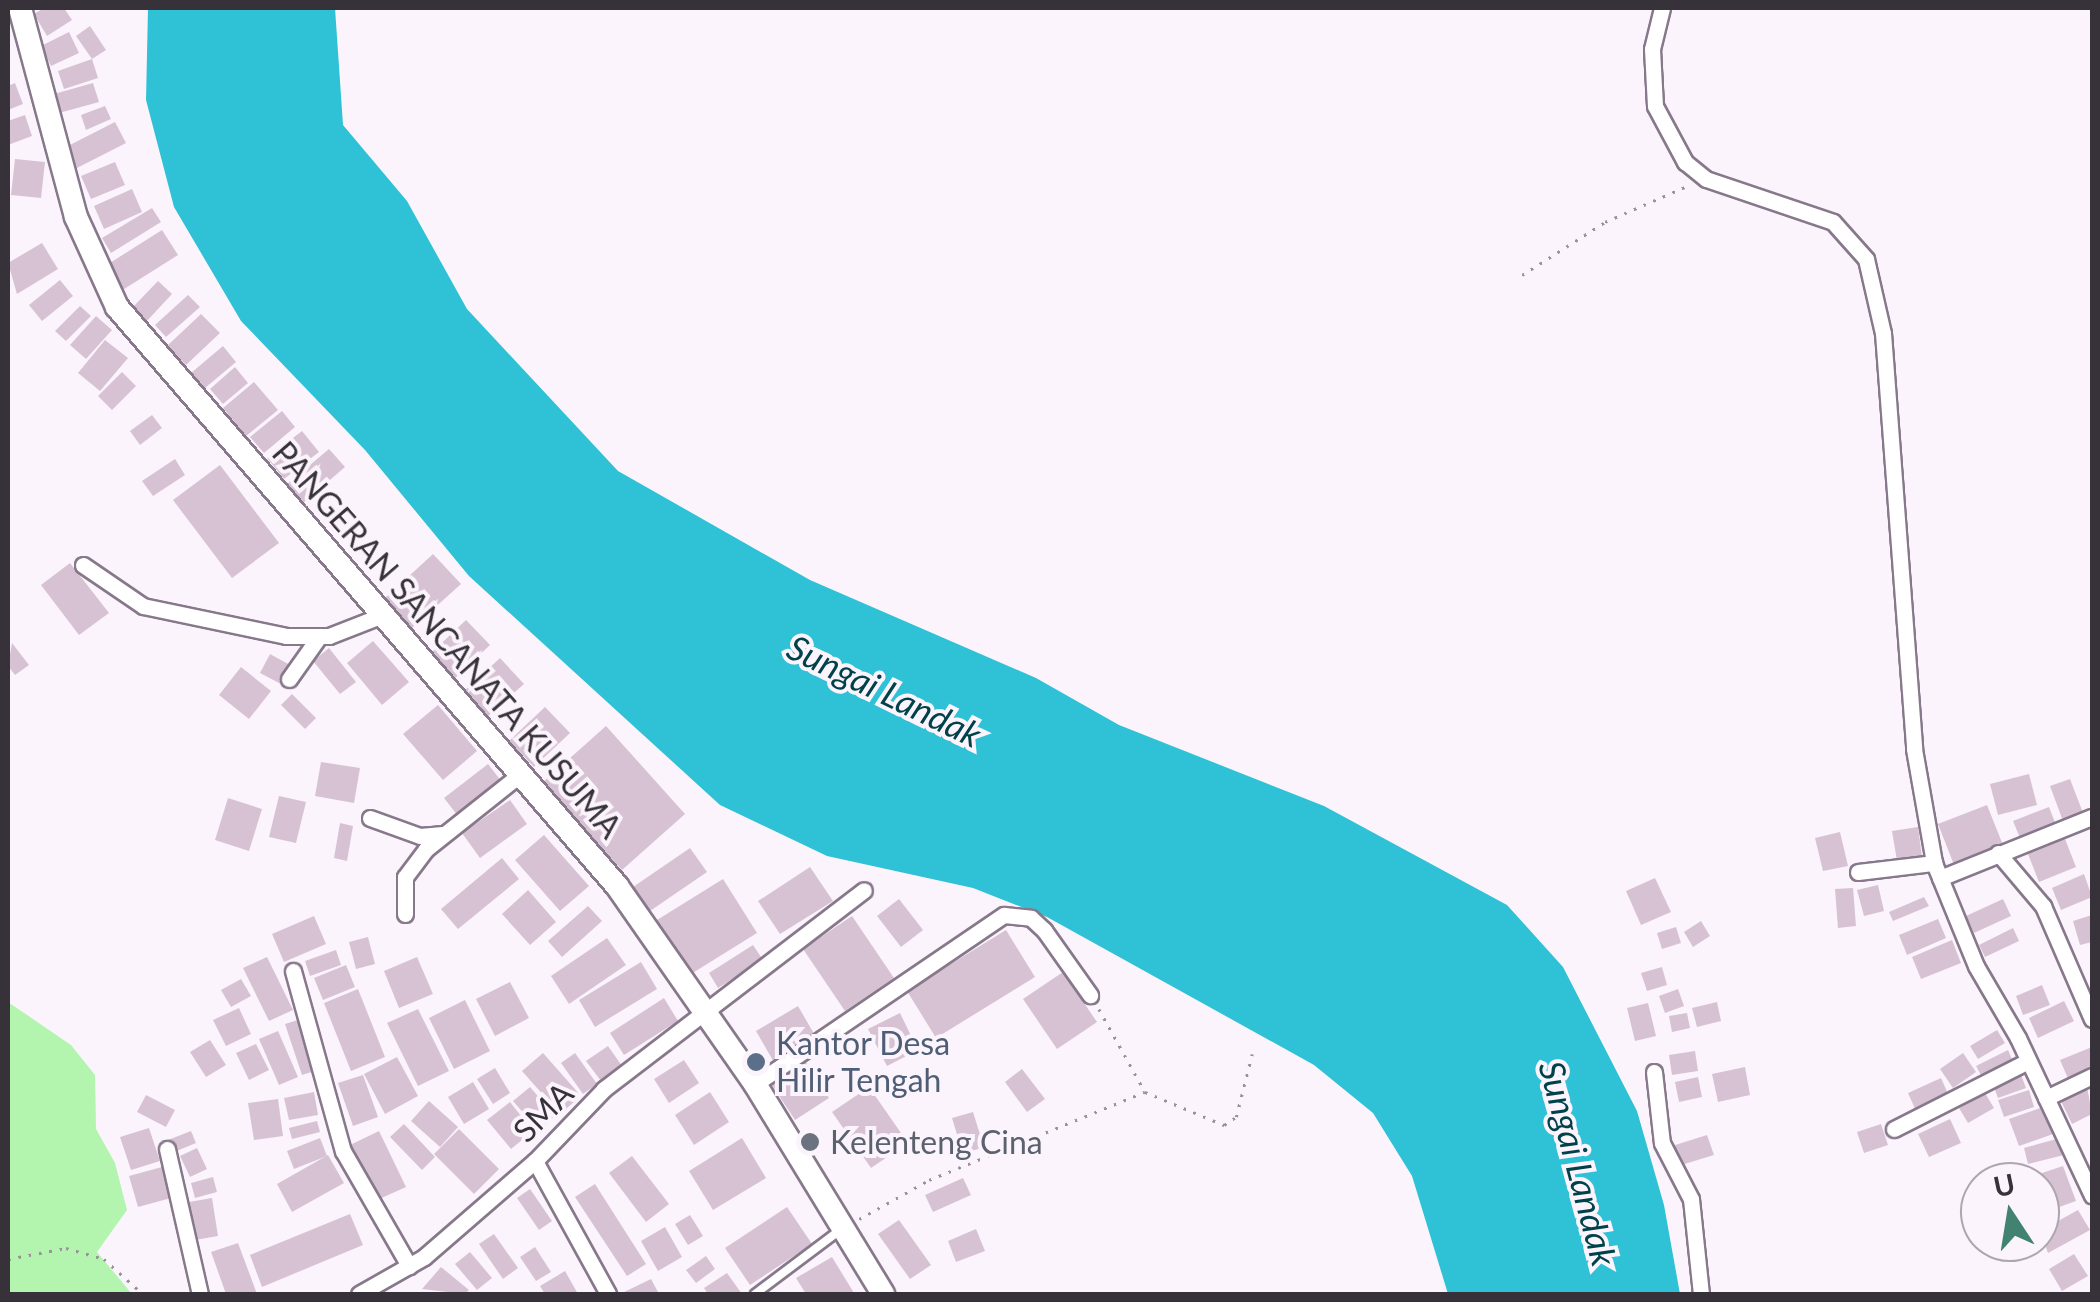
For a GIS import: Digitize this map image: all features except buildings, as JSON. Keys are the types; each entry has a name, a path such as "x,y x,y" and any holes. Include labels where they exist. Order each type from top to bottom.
{"street":[{"name":"PANGERAN SANCANATA KUSUMA","path":"20,8 72,201 105,287 132,328 618,886 755,1084 883,1294"},
{"path":"1662,8 1652,50 1655,106 1672,144 1706,180 1824,218 1848,232 1866,259 1878,300 1891,408 1914,749 1937,870 1976,966 2028,1060 2092,1195"},
{"path":"84,565 143,606 318,638"},
{"path":"289,679 318,638 374,610"},
{"path":"404,914 408,872 444,834 522,773"},
{"path":"1858,872 1937,870 1998,853 2092,817"},
{"path":"370,818 420,836 444,834"},
{"path":"1998,853 2042,906 2091,1014"},
{"name":"SMA","path":"358,1294 424,1257 534,1161 604,1089 864,890"},
{"path":"755,1084 1004,914 1031,918 1044,930 1090,995"},
{"path":"293,970 349,1164 409,1266"},
{"path":"1894,1128 2028,1060"},
{"path":"1654,1072 1662,1144 1691,1198 1701,1294"},
{"path":"2046,1098 2092,1076"},
{"path":"168,1149 200,1294"},
{"path":"534,1161 608,1294"}],"lane":[{"path":"755,1294 844,1227"}],"path":[{"path":"1522,275 1605,222 1706,180"},
{"path":"1090,995 1145,1092 1224,1125 1236,1118 1252,1054"},
{"path":"844,1227 939,1175 1145,1092"},
{"path":"8,1259 66,1248 104,1259 142,1294"}],"green space":[{"path":"8,1002 71,1045 95,1075 96,1129 115,1163 127,1210 97,1252 132,1294 8,1294"}],"water":[{"name":"Sungai Landak","path":"148,8 335,8 343,125 407,201 467,309 618,471 810,580 1036,678 1119,725 1324,806 1507,905 1563,967 1637,1111 1664,1205 1680,1294 1448,1294 1412,1176 1373,1113 1314,1065 1047,917 973,888 827,856 720,805 469,576 365,450 241,321 174,207 146,100"}],"place":[{"name":"Kantor Desa Hilir Tengah","path":"756,1062"},
{"name":"Kelenteng Cina","path":"810,1142"}]}
